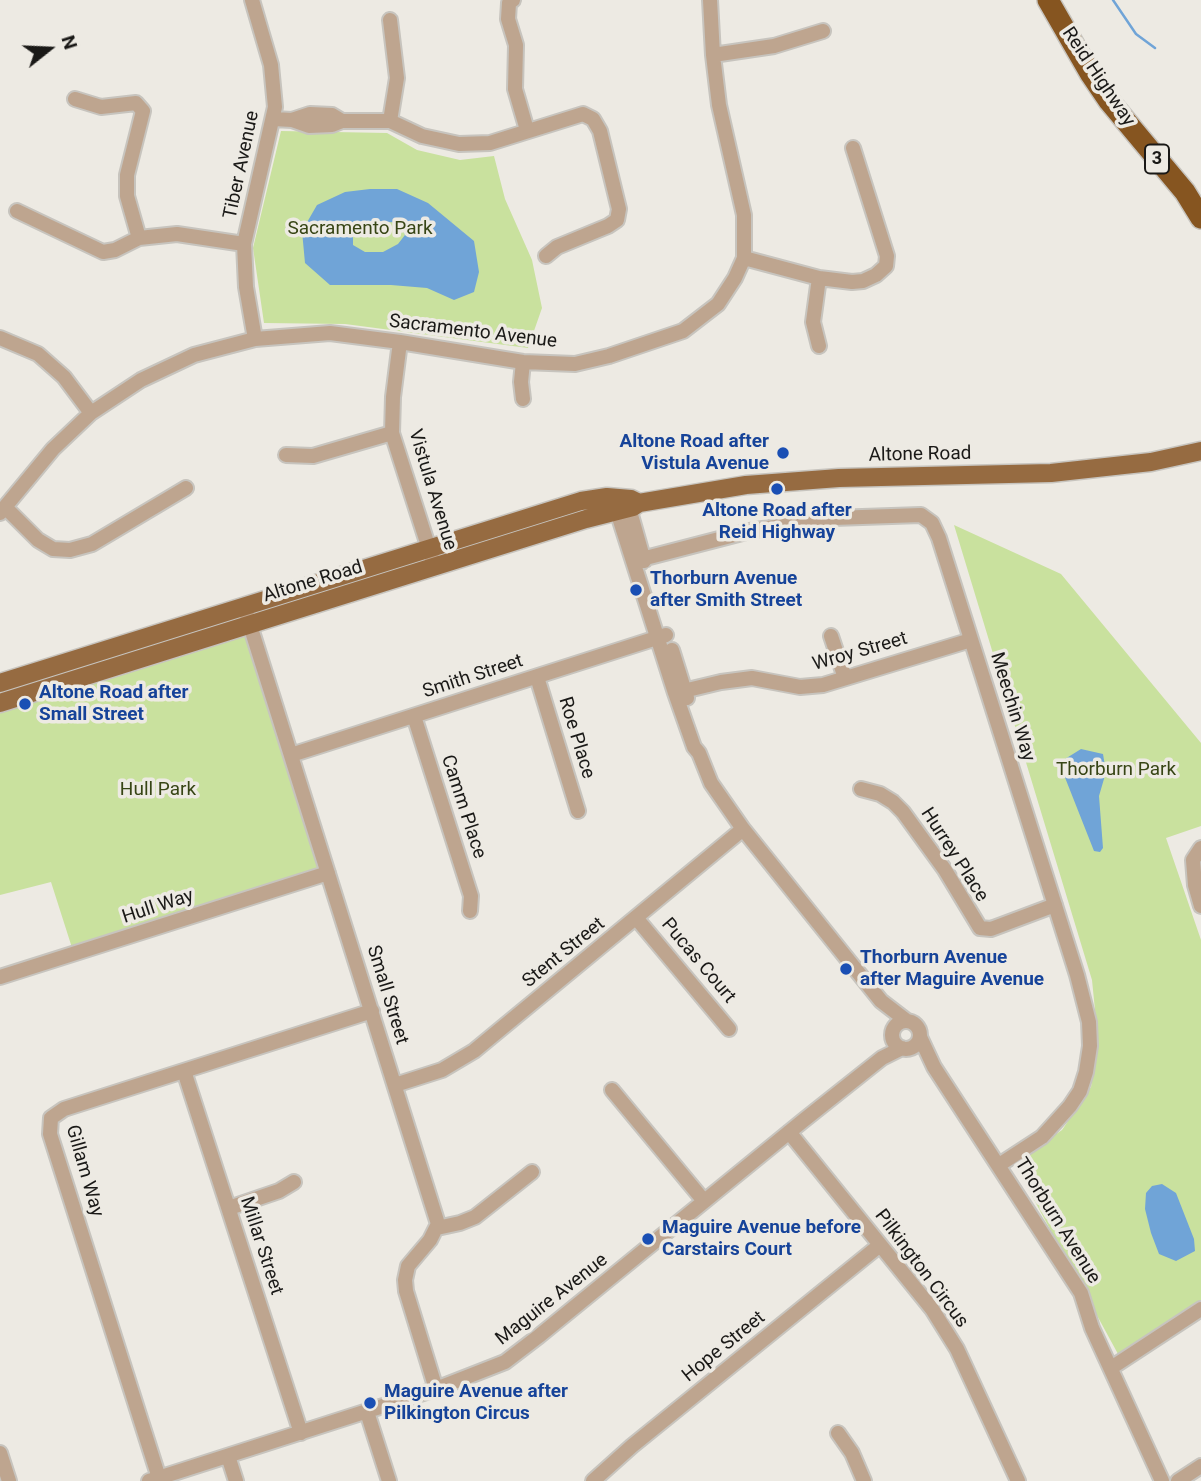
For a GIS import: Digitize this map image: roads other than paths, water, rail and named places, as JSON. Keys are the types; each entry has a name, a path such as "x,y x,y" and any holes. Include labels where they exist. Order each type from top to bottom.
{"highway":[{"name":"Reid Highway","path":"1048,0 1090,73 1185,192 1201,218"},
{"name":"Reid Highway","path":"1061,0 1118,94 1201,195"}],"main road":[{"name":"Altone Road","path":"0,683 435,566 628,507 772,482 1035,474 1167,458 1201,451"},
{"name":"Altone Road","path":"0,702 247,615 429,547 593,498 631,499 628,507"}],"street":[{"name":"Tiber Avenue","path":"252,0 271,65 275,107 244,244 246,287 255,340"},
{"path":"513,0 509,3 508,19 516,45 515,89 527,130"},
{"name":"Sacramento Avenue","path":"3,511 53,449 91,413 141,380 194,355 255,340 330,333 523,362 579,363 609,356 683,331 718,304 744,258 744,215 719,105 710,0"},
{"path":"390,20 397,78 390,121"},
{"path":"713,55 774,46 823,31"},
{"path":"75,99 101,107 136,103 142,111 142,122 127,175 127,196 139,238"},
{"path":"274,119 292,120 310,114 332,115 342,121 390,121 422,136 459,144 490,143 583,114 593,118 600,131 619,209 618,220 557,247 546,256"},
{"path":"744,258 819,278 863,281 886,266 887,256 853,148"},
{"path":"17,211 103,252 115,250 139,238 177,233 244,244"},
{"path":"819,278 813,322 819,346"},
{"path":"0,338 38,354 64,377 91,413"},
{"name":"Vistula Avenue","path":"400,342 393,397 392,433 435,566"},
{"path":"523,362 523,399"},
{"path":"286,455 313,456 392,433"},
{"path":"3,511 53,549 70,550 92,544 186,488"},
{"path":"628,507 639,560 680,691 701,744 699,753 719,797 881,1001 907,1021"},
{"name":"Meechin Way","path":"639,560 750,531 833,518 921,515 932,523 1055,905 1089,1022 1090,1046 1080,1091 1042,1137 999,1164"},
{"name":"Small Street","path":"247,615 435,1213 437,1228"},
{"path":"831,636 845,678"},
{"name":"Smith Street","path":"291,755 663,637"},
{"name":"Wroy Street","path":"680,691 721,681 752,678 800,687 823,685 971,639"},
{"name":"Roe Place","path":"537,677 578,811"},
{"name":"Camm Place","path":"414,716 471,896 470,911"},
{"name":"Hurrey Place","path":"862,789 886,798 903,812 945,870 980,928 991,929 1055,905"},
{"name":"Stent Street","path":"395,1085 442,1070 474,1051 743,829"},
{"path":"1201,848 1193,860 1195,885 1201,906"},
{"name":"Hull Way","path":"0,977 328,873"},
{"name":"Pucas Court","path":"637,919 729,1029"},
{"path":"881,1001 898,1041"},
{"name":"Gillam Way","path":"154,1479 50,1134 51,1118 64,1109 372,1011"},
{"path":"898,1041 900,1022 907,1021"},
{"name":"Thorburn Avenue","path":"907,1021 917,1026 934,1067 1081,1293 1092,1328 1162,1481"},
{"path":"898,1041 917,1044 920,1037"},
{"name":"Thorburn Avenue","path":"898,1041 934,1067"},
{"name":"Maguire Avenue","path":"154,1479 436,1389 486,1371 514,1356 882,1058 898,1041"},
{"name":"Millar Street","path":"184,1071 301,1433"},
{"path":"612,1090 704,1201"},
{"name":"Pilkington Circus","path":"789,1132 932,1309 957,1349 1018,1481"},
{"path":"436,1389 406,1291 408,1266 437,1228 475,1217 532,1172"},
{"path":"229,1208 279,1191 294,1182"},
{"name":"Hope Street","path":"593,1481 632,1446 880,1245"},
{"path":"1111,1368 1201,1310"},
{"path":"367,1412 389,1481"},
{"path":"838,1433 852,1453 864,1481"},
{"path":"0,1453 9,1481"},
{"path":"228,1456 236,1481"},
{"path":"1178,1481 1201,1466"}],"water":[{"path":"397,189 428,203 474,241 479,272 474,292 454,300 427,288 330,285 305,263 302,231 317,205 345,192","holes":["389,222 400,223 405,235 398,244 383,252 365,252 353,245 353,232"]},
{"path":"1081,749 1103,754 1106,772 1099,796 1103,848 1100,852 1094,851 1064,775 1065,759"},
{"path":"1162,1184 1176,1193 1194,1239 1195,1251 1176,1261 1159,1254 1145,1209 1146,1193 1152,1186"}],"waterway":[{"path":"1113,0 1136,34 1155,48"}],"place":[{"name":"Altone Road after Vistula Avenue","path":"783,453"},
{"name":"Altone Road after Reid Highway","path":"777,489"},
{"name":"Thorburn Avenue after Smith Street","path":"636,590"},
{"name":"Altone Road after Small Street","path":"25,704"},
{"name":"Thorburn Avenue after Maguire Avenue","path":"846,969"},
{"name":"Maguire Avenue before Carstairs Court","path":"648,1239"},
{"name":"Maguire Avenue after Pilkington Circus","path":"370,1403"}],"park label":[{"name":"Sacramento Park","path":"360,229"},
{"name":"Thorburn Park","path":"1116,770"},
{"name":"Hull Park","path":"158,790"}]}
